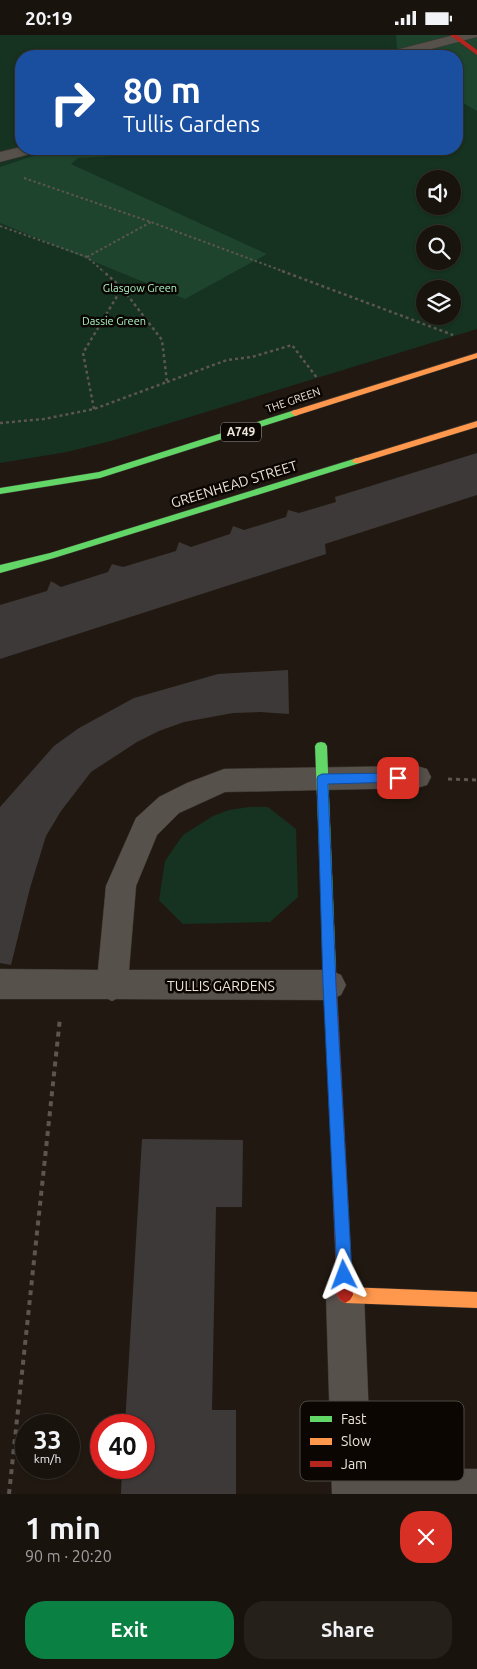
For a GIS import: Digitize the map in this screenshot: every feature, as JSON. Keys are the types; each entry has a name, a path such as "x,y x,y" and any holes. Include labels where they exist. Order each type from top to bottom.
{"street":[{"path":"411,50 461,36 477,53"},
{"path":"0,157 15,153"},
{"name":"THE GREEN","path":"0,491 100,475 226,437 332,400 477,355"},
{"name":"GREENHEAD STREET","path":"0,569 51,556 477,424"},
{"path":"321,746 349,1401"},
{"path":"112,986 121,886 146,827 168,805 224,781 418,777"},
{"name":"TULLIS GARDENS","path":"0,984 112,986 330,985"},
{"path":"345,1295 477,1300"},
{"path":"352,1491 477,1489"}],"path":[{"path":"18,175 151,222 458,337"},
{"path":"87,257 151,222"},
{"path":"0,226 87,257 122,288 162,340 168,382"},
{"path":"94,409 82,353 122,288"},
{"path":"0,423 44,419 94,409 227,360 252,357 292,345 332,400"},
{"path":"9,1494 63,985"}],"green space":[{"name":"Glasgow Green","path":"0,35 477,35 477,329 111,441 67,452 0,463"},
{"path":"396,35 477,35 477,111 463,103 463,50 394,50 397,49"},
{"path":"36,155 133,155 78,158 71,164 267,254 185,299 0,223 0,167"},
{"path":"268,807 296,829 298,897 270,922 183,924 159,900 165,861 183,835 213,816 229,810"}],"building":[{"path":"477,453 477,495 325,544 326,554 0,659 0,605 47,591 51,581 61,587 108,572 112,564 123,567 176,551 179,542 191,547 230,534 233,526 244,530 286,517 288,510 299,513 336,502 335,497"},
{"path":"288,670 289,714 233,713 184,722 159,731 137,742 91,772 61,811 46,836 30,888 11,965 0,963 0,807 54,746 79,728 134,698 218,674"},
{"path":"142,1139 243,1140 242,1207 216,1207 212,1410 236,1410 236,1494 121,1494 122,1479 155,1479 155,1414 126,1414"}],"traffic: fast":[{"path":"0,491 100,475 295,413"},
{"path":"0,569 51,556 357,461"},
{"path":"321,746 330,973"}],"traffic: slow":[{"path":"295,413 477,355"},
{"path":"357,461 477,424"},
{"path":"345,1295 477,1300"}],"traffic: jam":[{"path":"453,35 477,53"},
{"path":"330,973 345,1295"}],"route":[{"path":"344,1275 322,779 398,778"}],"park label":[{"name":"Dassie Green","path":"114,321"}]}
